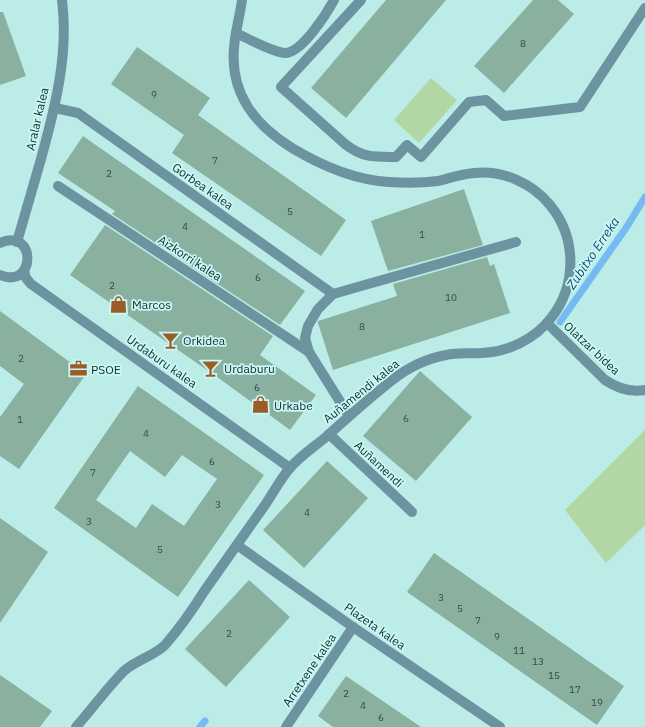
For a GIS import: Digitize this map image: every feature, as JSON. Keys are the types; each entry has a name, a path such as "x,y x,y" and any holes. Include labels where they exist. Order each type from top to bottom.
{"street":[{"name":"Aralar kalea","path":"17,242 55,108 62,64 64,30 62,0"},
{"name":"Auñamendi kalea","path":"76,727 126,669 163,647 184,621 290,468 389,382 414,365 428,359 445,355 497,351 524,341 539,331 561,305 571,272 571,254 568,237 561,221 551,206 540,194 525,184 509,177 492,173 474,173 436,181 392,182 371,180 351,176 314,161 274,136 263,126 245,102 235,79 233,62 234,44 242,0"},
{"path":"236,33 277,51 287,53 302,45 324,17 334,0"},
{"path":"361,0 281,87 356,153 373,157 396,157 408,145 421,157 469,102 486,100 504,116 580,107 645,8"},
{"name":"Gorbea kalea","path":"55,108 78,113 333,294"},
{"name":"Aizkorri kalea","path":"58,186 309,352"},
{"path":"0,243 11,240 17,242 22,245 28,255 28,260 24,271 19,275 13,277 0,275"},
{"path":"350,416 309,352 306,338 308,326 318,309 333,294 516,242"},
{"name":"Urdaburu kalea","path":"24,271 26,278 32,284 290,468"},
{"name":"Olatzar bidea","path":"547,323 613,386 633,391 645,390"},
{"name":"Auñamendi","path":"329,434 412,512"},
{"name":"Plazeta kalea","path":"237,545 353,627 500,727"},
{"name":"Arretxene kalea","path":"286,727 353,627"}],"green space":[{"path":"431,78 457,100 419,143 394,120"},
{"path":"645,430 645,525 606,563 565,510"}],"building":[{"path":"386,0 446,0 346,118 311,88"},
{"path":"533,0 558,0 574,14 504,93 474,66"},
{"path":"0,12 3,12 26,76 0,85"},
{"path":"137,47 210,98 198,115 346,220 321,256 172,153 184,135 111,84"},
{"path":"83,136 305,291 280,325 112,214 115,211 58,173"},
{"path":"464,189 483,245 388,271 371,221"},
{"path":"105,225 273,336 260,355 316,395 290,430 217,377 70,275"},
{"path":"487,257 490,266 494,264 510,313 333,370 318,321 397,296 393,284"},
{"path":"0,311 86,374 19,469 0,456 0,417 24,384 0,366"},
{"path":"420,371 472,417 416,481 363,436"},
{"path":"138,386 264,475 178,597 54,508","holes":["130,451 165,477 182,455 217,479 184,526 152,504 136,528 96,500"]},
{"path":"327,461 368,498 304,568 263,530"},
{"path":"0,518 48,552 0,623"},
{"path":"434,553 624,686 597,725 407,592"},
{"path":"249,580 290,617 226,687 185,649"},
{"path":"0,675 52,711 40,727 0,727"},
{"path":"346,676 421,727 333,727 318,716"}],"waterway":[{"name":"Zubitxo Erreka","path":"560,322 626,228 645,197"},
{"name":"Zubitxo Erreka","path":"200,727 205,721"}],"place":[{"name":"Marcos","path":"119,304"},
{"name":"Orkidea","path":"170,340"},
{"name":"Urdaburu","path":"211,368"},
{"name":"PSOE","path":"78,369"},
{"name":"Urkabe","path":"261,405"}]}
